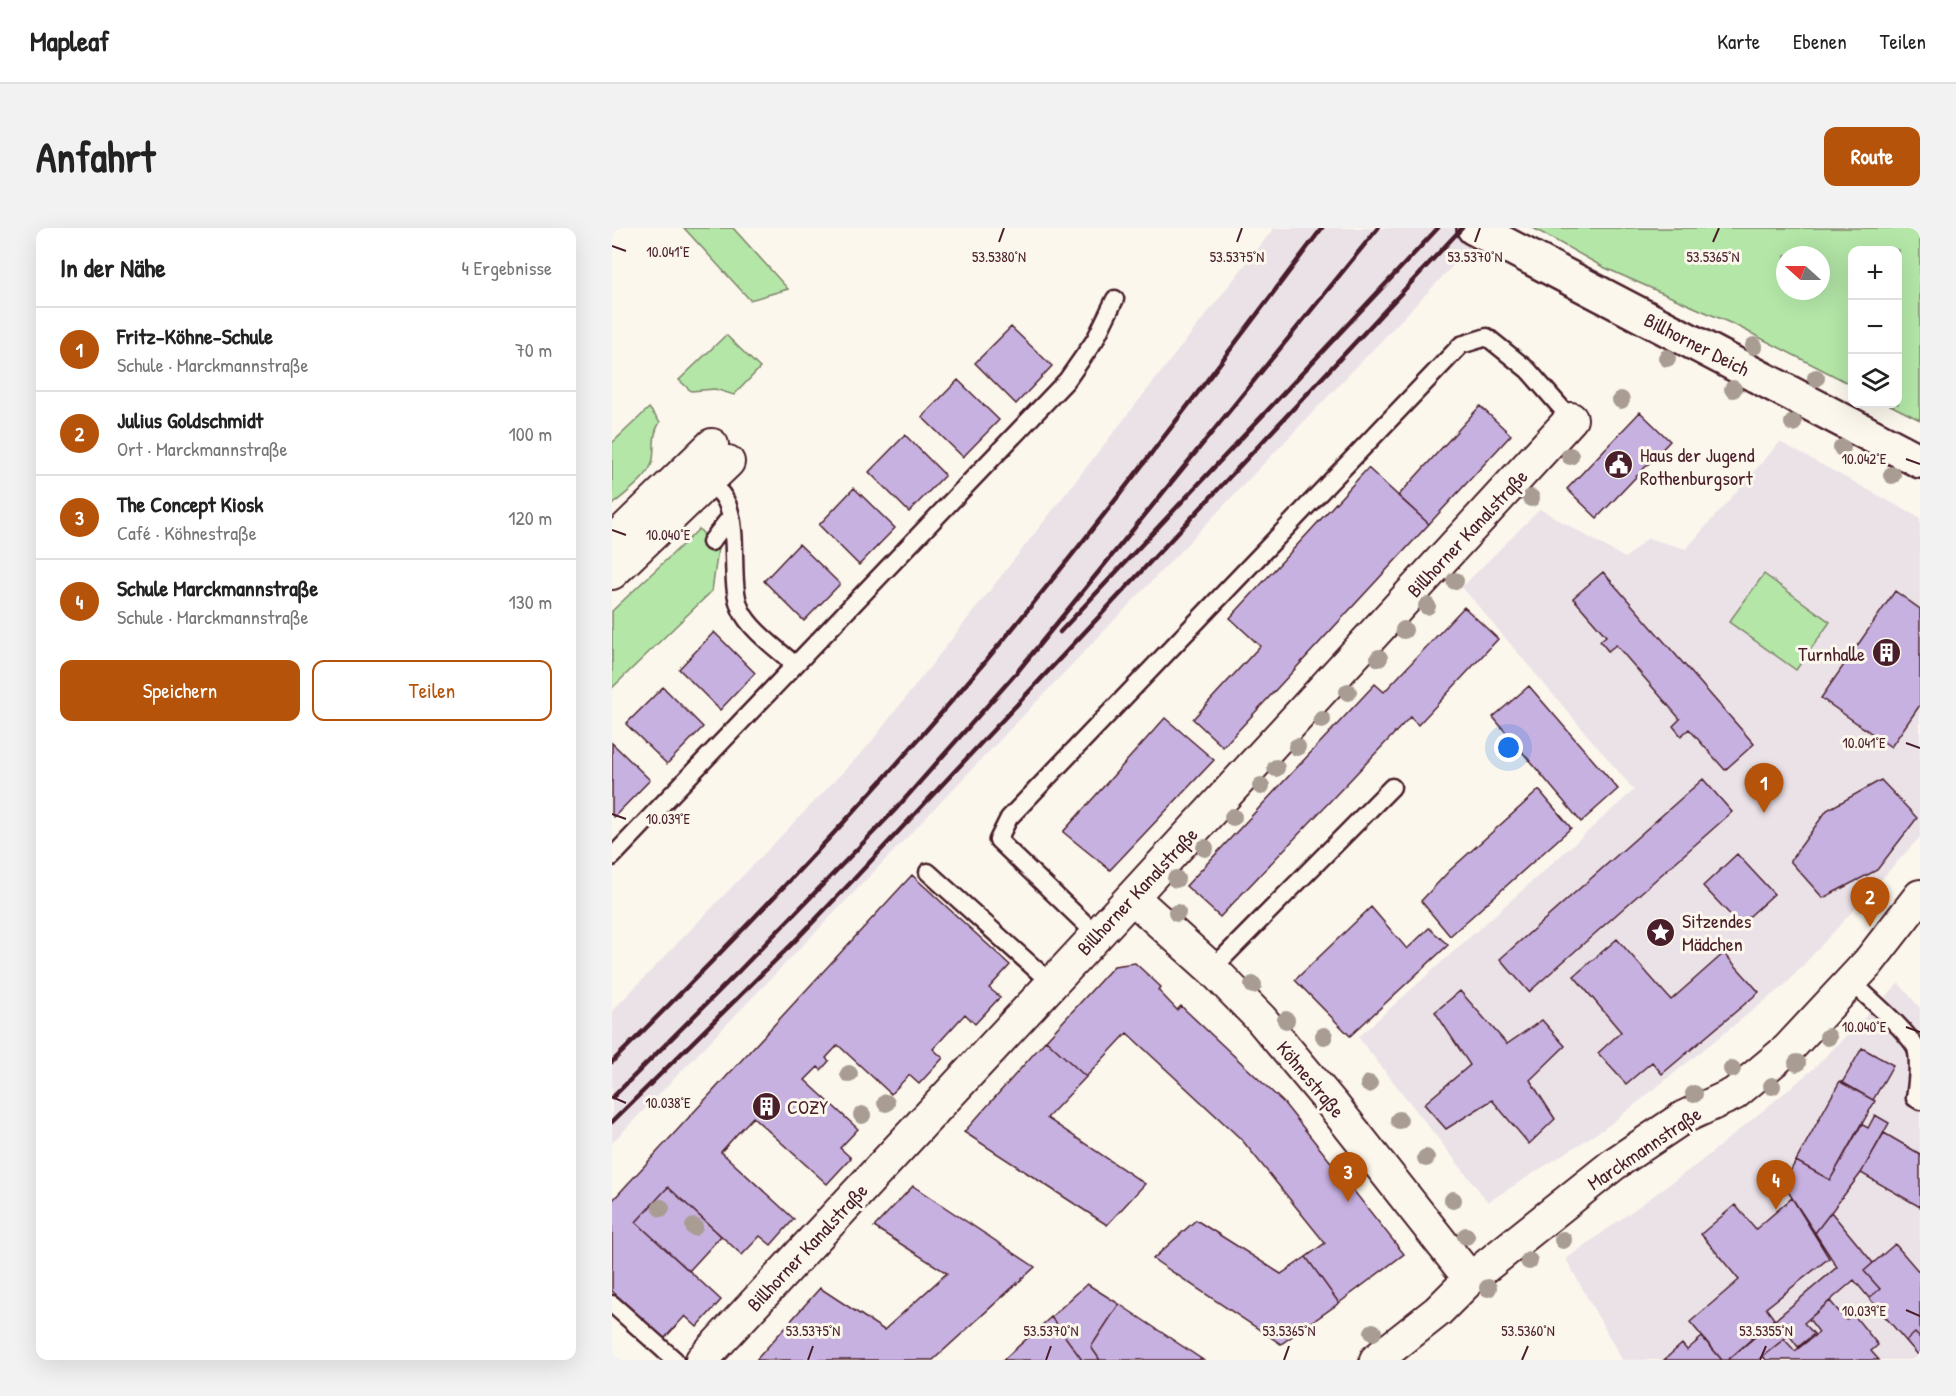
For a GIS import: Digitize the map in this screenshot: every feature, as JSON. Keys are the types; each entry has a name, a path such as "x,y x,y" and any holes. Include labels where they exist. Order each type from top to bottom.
{"street":[{"name":"Billhorner Deich","path":"1474,228 1920,460"},
{"name":"Billhorner Kanalstraße","path":"702,1360 1097,935 1571,419"},
{"path":"612,542 706,467"},
{"path":"612,573 706,467"},
{"name":"Marckmannstraße","path":"1376,1360 1438,1311 1470,1279 1614,1164 1684,1117 1734,1094 1788,1049 1851,981 1920,896"},
{"name":"Köhnestraße","path":"1132,897 1212,969 1261,1019 1332,1104 1470,1279"}],"lane":[{"path":"612,857 1067,380 1095,340 1115,299"},
{"path":"1097,935 998,840 1009,818 1461,345 1487,337 1528,370 1571,419"},
{"path":"706,467 728,504 731,516 735,595 741,612 795,665"},
{"path":"711,542 731,516"},
{"path":"1212,969 1392,787"},
{"path":"928,872 1051,983"},
{"path":"1851,981 1917,1049 1919,1072 1915,1098 1920,1101"},
{"path":"612,1304 675,1360"}],"shaded area":[{"path":"1274,228 1489,228 612,1143 612,1011 867,747"},
{"path":"1780,442 1920,518 1920,837 1787,983 1608,1126 1488,1202 1358,1037 1634,790 1462,587 1540,509 1625,558 1648,538 1686,549"},
{"path":"1899,983 1920,1008 1920,1360 1622,1360 1566,1259 1700,1162 1811,1071"}],"green space":[{"path":"684,228 733,228 788,289 750,300"},
{"path":"1533,228 1920,228 1920,420 1896,408 1902,408 1902,246 1848,246 1848,383 1737,326 1603,267"},
{"path":"726,335 760,368 734,395 715,389 691,391 679,380"},
{"path":"649,408 660,422 655,436 651,466 642,479 612,505 612,443"},
{"path":"699,529 718,549 712,591 612,688 612,611"},
{"path":"1764,574 1830,622 1796,670 1729,622"}],"building":[{"path":"1011,327 1052,366 1016,404 975,363"},
{"path":"958,380 999,420 963,457 922,417"},
{"path":"1480,406 1511,435 1429,524 1398,496"},
{"name":"Haus der Jugend Rothenburgsort","path":"1640,412 1670,441 1597,518 1567,489"},
{"path":"905,435 945,475 909,512 869,472"},
{"path":"1368,468 1429,524 1223,747 1193,719 1260,646 1230,618"},
{"path":"854,488 895,528 859,565 819,525"},
{"path":"799,544 840,584 804,621 764,581"},
{"path":"1603,572 1754,744 1725,770 1689,729 1681,736 1673,726 1680,719 1616,645 1608,651 1600,641 1606,636 1573,598"},
{"name":"Turnhalle","path":"1895,591 1920,609 1920,705 1891,747 1821,698"},
{"path":"1464,607 1498,639 1418,725 1410,717 1220,917 1186,886 1375,684 1384,692"},
{"path":"714,632 755,673 720,710 679,669"},
{"path":"1529,686 1618,789 1581,822 1493,717"},
{"path":"663,687 703,727 667,764 626,724"},
{"path":"1165,718 1214,760 1110,870 1063,832"},
{"path":"612,743 650,780 614,817 612,815"},
{"path":"1703,779 1732,812 1529,992 1500,959"},
{"path":"1881,780 1917,818 1877,870 1823,898 1790,861 1827,810"},
{"path":"1539,790 1571,828 1450,936 1421,901 1450,870"},
{"path":"1737,854 1774,894 1740,925 1703,886"},
{"name":"COZY","path":"912,875 1010,965 989,988 1000,997 975,1024 965,1014 933,1049 943,1058 919,1084 909,1075 891,1094 838,1045 826,1058 829,1061 821,1070 818,1067 805,1080 858,1129 840,1148 851,1158 827,1184 753,1117 737,1134 721,1152 794,1219 771,1245 760,1236 742,1255 668,1187 636,1222 721,1300 697,1327 685,1316 664,1339 612,1291 612,1201"},
{"path":"1371,907 1407,949 1429,928 1448,945 1350,1036 1295,980"},
{"path":"1617,939 1671,1000 1724,953 1759,992 1662,1074 1652,1062 1626,1084 1598,1053 1621,1032 1574,976"},
{"path":"1135,963 1161,987 1158,990 1177,1010 1181,1006 1283,1102 1404,1254 1339,1303 1306,1257 1325,1243 1242,1140 1127,1033 1086,1077 1046,1040 1114,966"},
{"path":"1460,991 1507,1044 1542,1020 1565,1046 1530,1080 1555,1119 1529,1144 1492,1100 1446,1129 1424,1104 1470,1065 1435,1012"},
{"path":"1046,1040 1086,1077 1047,1118 1145,1184 1107,1225 964,1132"},
{"path":"1862,1048 1893,1065 1873,1100 1842,1083"},
{"path":"1840,1081 1875,1101 1830,1180 1796,1161"},
{"path":"1875,1115 1889,1123 1861,1173 1815,1233 1783,1184 1796,1161 1830,1180 1861,1124 1868,1128"},
{"path":"1884,1133 1920,1154 1920,1207 1861,1173"},
{"path":"913,1186 1035,1267 933,1360 756,1360 820,1288 884,1330 947,1273 874,1227"},
{"path":"668,1187 721,1236 689,1271 636,1222"},
{"path":"1792,1198 1829,1258 1766,1308 1774,1319 1728,1360 1722,1360 1690,1322 1739,1280 1701,1234 1735,1205 1756,1229"},
{"path":"1831,1212 1873,1263 1864,1271 1880,1289 1869,1298 1854,1280 1804,1323 1814,1334 1798,1347 1789,1335 1758,1360 1728,1360 1837,1267 1815,1233"},
{"path":"1196,1220 1281,1274 1306,1257 1339,1303 1281,1344 1153,1259"},
{"path":"1895,1244 1920,1273 1920,1338 1915,1333 1906,1341 1869,1298 1880,1289 1864,1271"},
{"path":"1087,1284 1119,1304 1091,1347 1100,1360 1082,1360 1051,1317"},
{"path":"1830,1301 1846,1320 1853,1314 1878,1345 1871,1351 1879,1360 1766,1360 1763,1356 1784,1339 1795,1351 1819,1332 1809,1319"},
{"path":"1119,1304 1203,1360 1100,1360 1091,1347"},
{"path":"1051,1317 1082,1360 1003,1360"},
{"path":"1915,1333 1920,1338 1920,1357 1906,1341"},
{"path":"1702,1337 1722,1360 1664,1360 1682,1344 1687,1350"}],"railway":[{"path":"612,1062 814,855 982,666 1082,543 1322,228"},
{"path":"612,1098 895,810 1018,671 1378,228"},
{"path":"1060,632 1438,228"},
{"path":"612,1122 792,944 855,878 1462,228"}],"place":[{"name":"Haus der Jugend Rothenburgsort","path":"1619,465"},
{"name":"Turnhalle","path":"1886,653"},
{"name":"Fritz-Köhne-Schule","path":"1764,813"},
{"name":"Julius Goldschmidt","path":"1870,927"},
{"name":"Sitzendes Mädchen","path":"1661,932"},
{"name":"COZY","path":"766,1106"},
{"name":"The Concept Kiosk","path":"1348,1202"},
{"name":"Schule Marckmannstraße","path":"1776,1210"}]}
